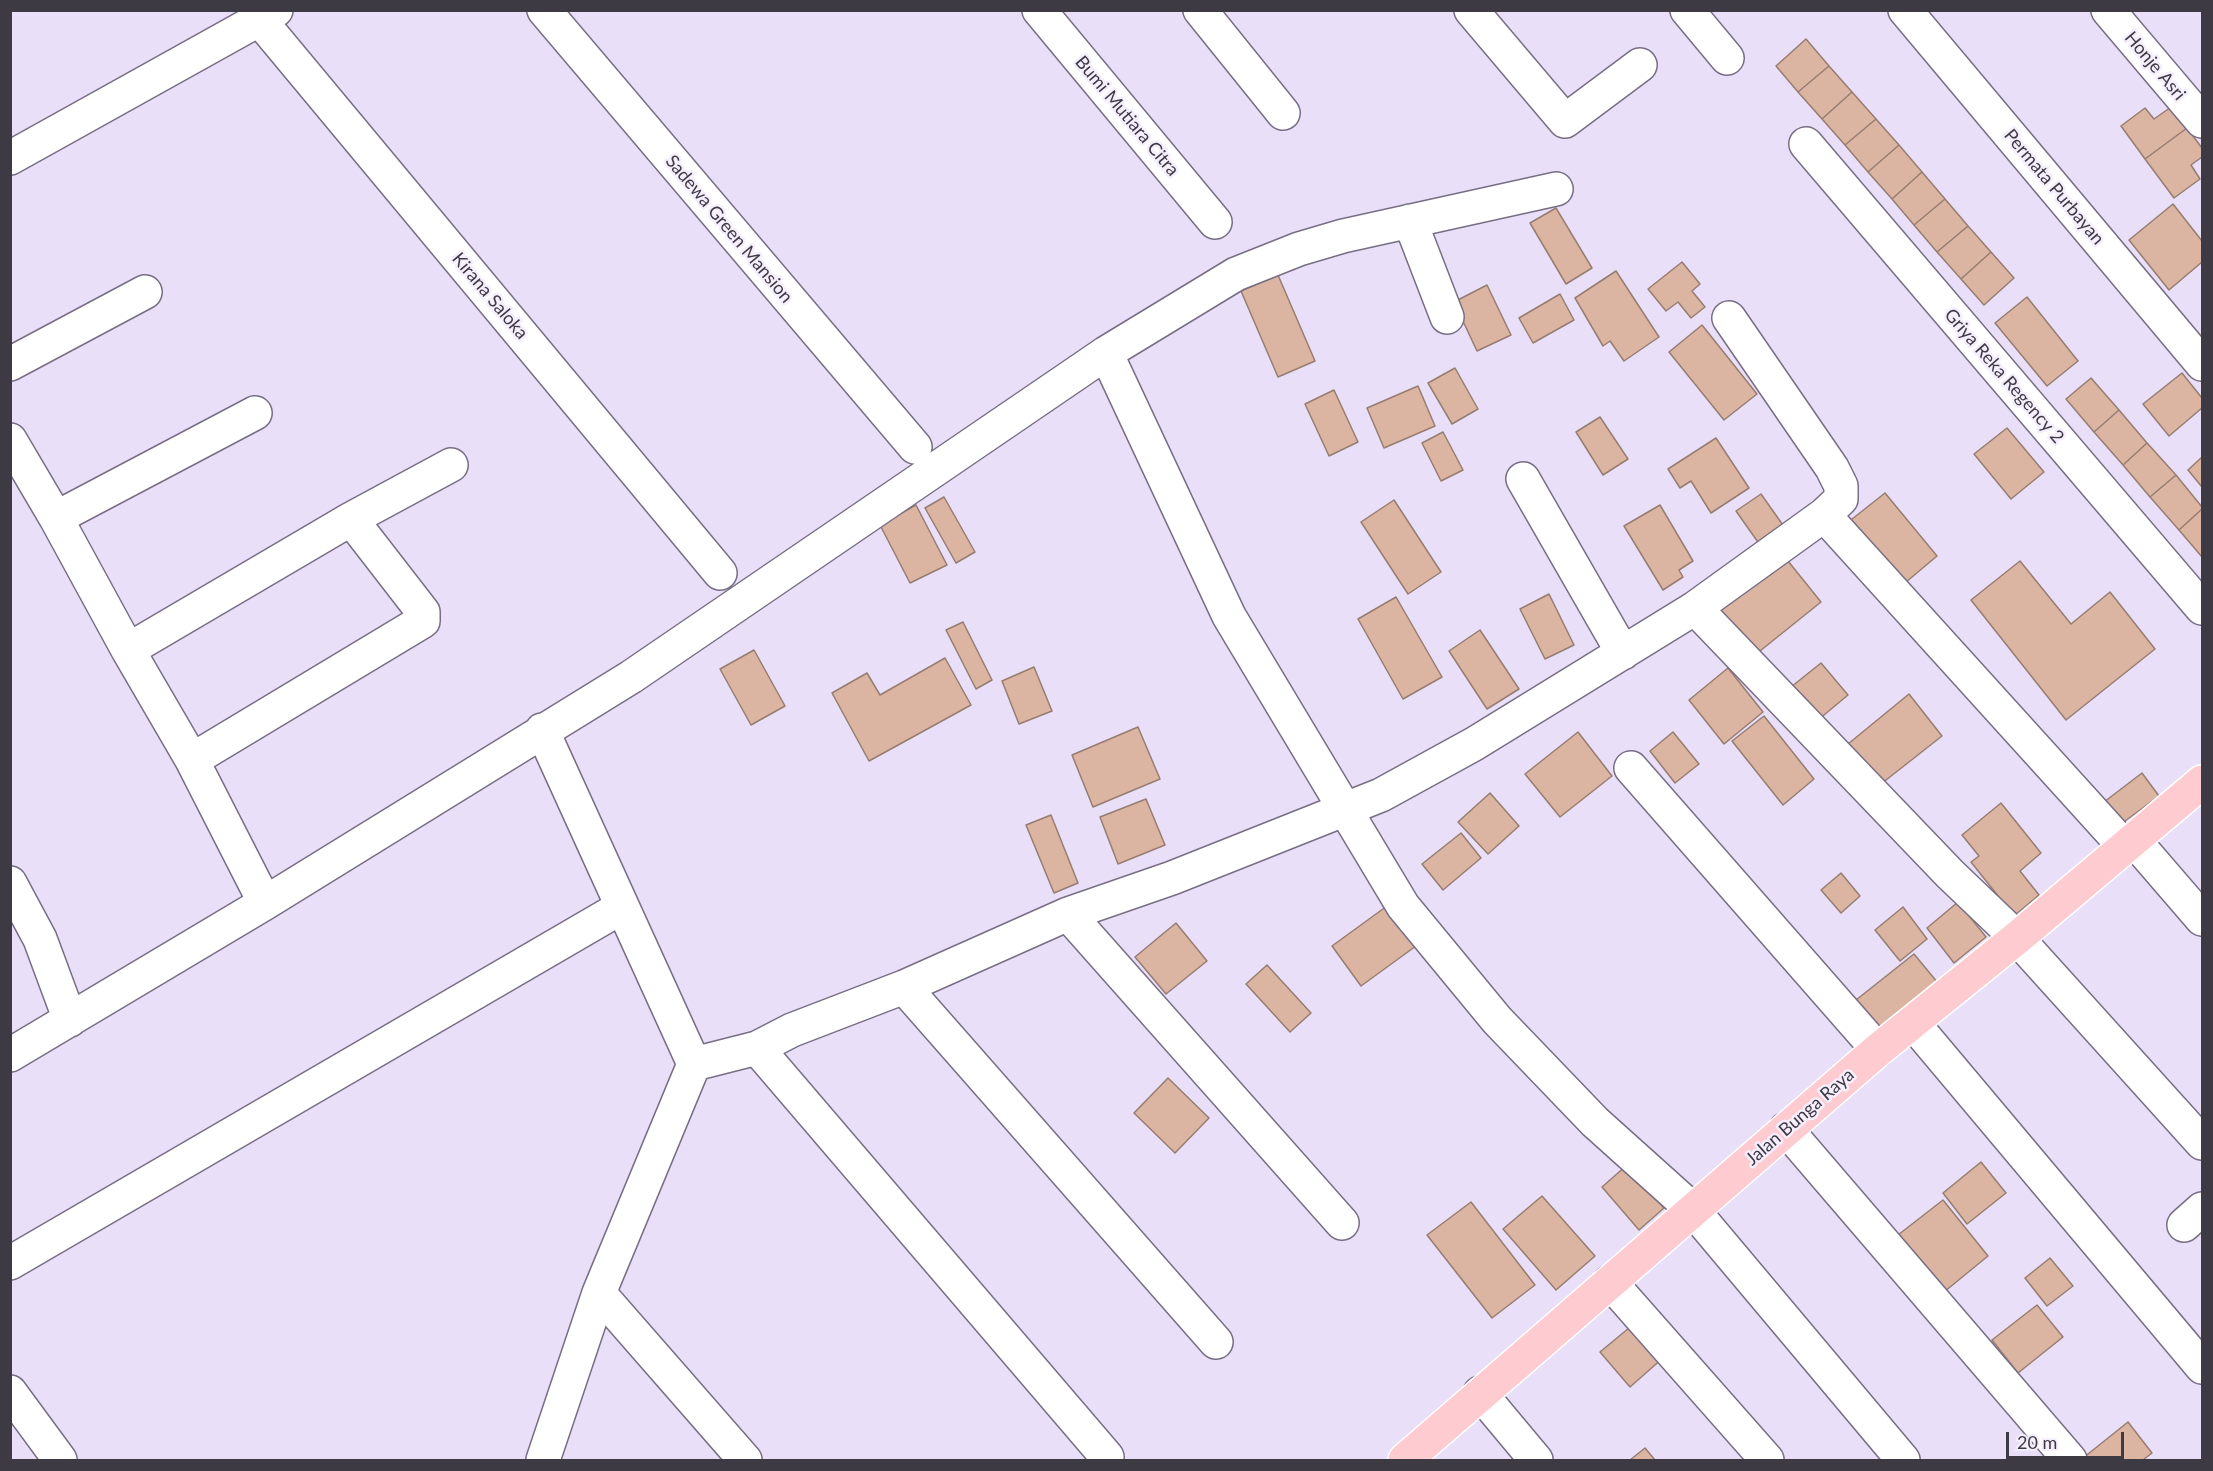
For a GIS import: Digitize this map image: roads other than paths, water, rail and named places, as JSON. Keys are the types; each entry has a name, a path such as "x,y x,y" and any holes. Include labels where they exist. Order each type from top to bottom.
{"main road":[{"name":"Jalan Bunga Raya","path":"1405,1461 1480,1393 1878,1050 2017,938 2202,782"}],"street":[{"name":"Sadewa Green Mansion","path":"544,10 915,447"},
{"name":"Bumi Mutiara Citra","path":"1039,10 1215,222"},
{"path":"1200,10 1283,113"},
{"path":"1471,10 1565,121 1640,65"},
{"path":"1687,10 1727,58"},
{"name":"Permata Purbayan","path":"1905,10 2202,364"},
{"name":"Honje Asri","path":"2108,10 2202,121"},
{"path":"10,158 268,15"},
{"name":"Kirana Saloka","path":"268,15 720,573"},
{"name":"Griya Reka Regency 2","path":"1806,144 2202,608"},
{"path":"10,1055 265,903 631,677 1106,353 1183,304 1236,274 1299,249 1343,236 1556,189"},
{"path":"1410,221 1447,317"},
{"path":"10,364 145,292"},
{"path":"694,1064 757,1048 792,1030 904,987 1068,914 1172,878 1382,795 1464,750 1695,608 1824,515 1841,499 1841,486 1832,468 1729,318"},
{"path":"1106,353 1230,616 1403,906 1497,1020 1595,1122 1693,1210 1903,1461"},
{"path":"56,518 255,413"},
{"path":"10,440 192,760 265,903"},
{"path":"128,650 351,519 451,465"},
{"path":"1523,479 1623,653"},
{"path":"1824,515 2202,920"},
{"path":"192,760 423,621 423,612 351,519"},
{"path":"1695,608 1950,874 2017,938 2202,1143"},
{"path":"542,730 694,1064 599,1293 548,1457"},
{"path":"1631,768 1878,1050"},
{"path":"10,883 39,939 70,1020"},
{"path":"10,1263 622,907"},
{"path":"1068,914 1342,1223"},
{"path":"904,987 1216,1342"},
{"path":"1913,1023 2202,1367"},
{"path":"757,1048 1107,1457"},
{"path":"1786,1129 2070,1461"},
{"path":"1610,1282 1767,1461"},
{"path":"599,1293 745,1461"},
{"path":"10,1392 60,1461"},
{"path":"1480,1393 1536,1461"}]}
